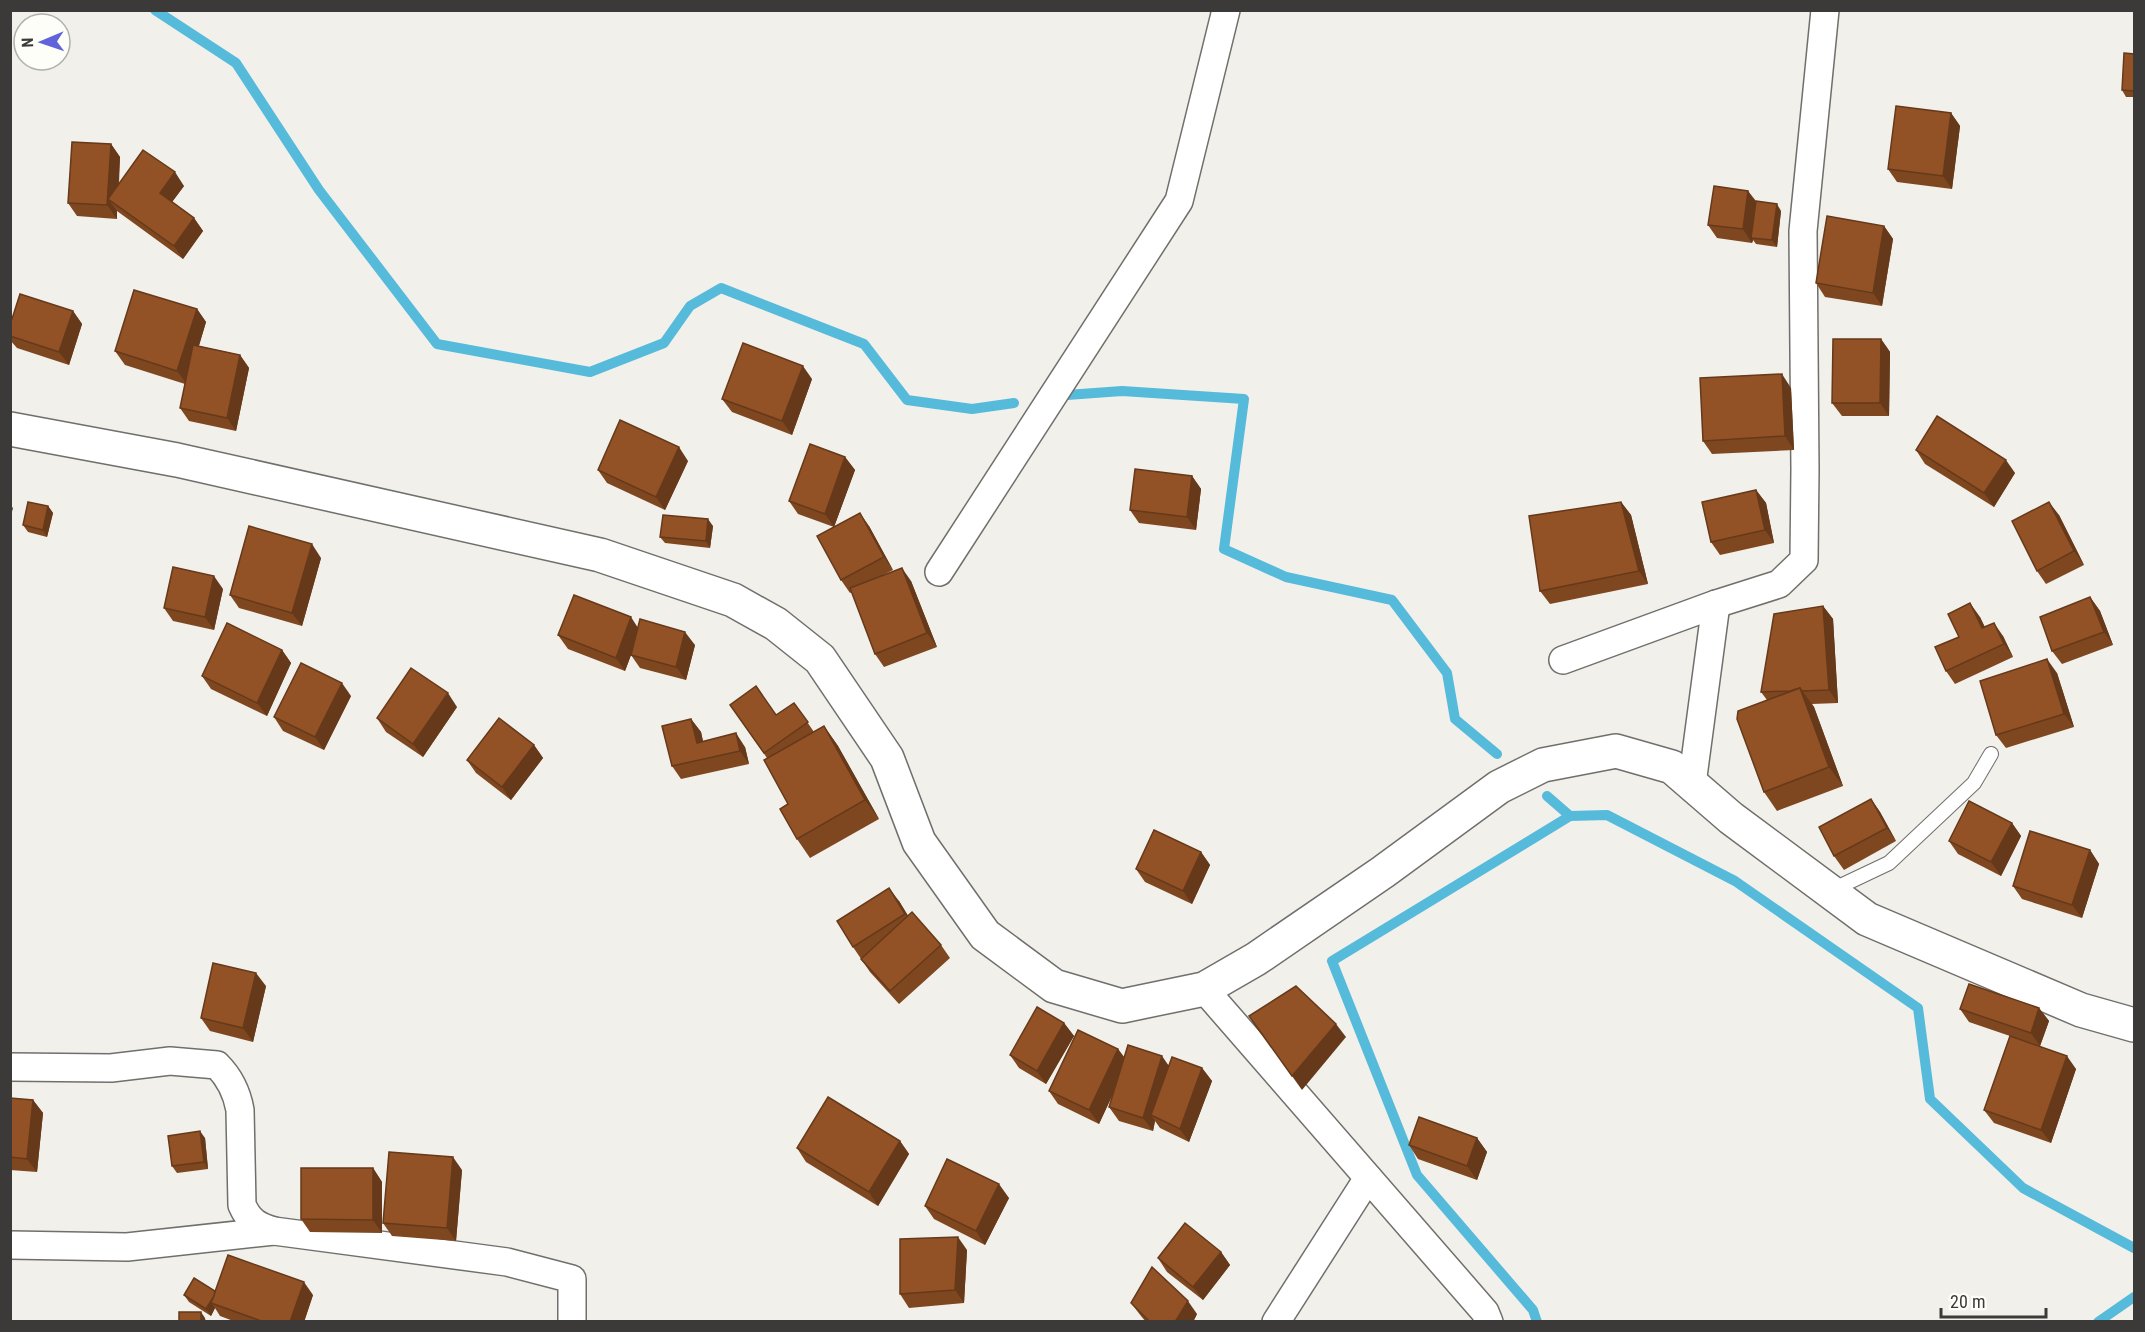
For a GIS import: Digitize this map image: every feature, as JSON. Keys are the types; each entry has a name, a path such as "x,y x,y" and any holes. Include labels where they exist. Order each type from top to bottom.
{"main road":[{"path":"10,429 177,460 600,555 733,600 776,624 820,659 887,758 919,842 985,935 1054,986 1122,1006 1204,989 1256,959 1383,872 1499,787 1543,765 1616,751 1672,767 1731,818 1867,920 2081,1010 2134,1025"}],"street":[{"path":"939,572 1179,201 1226,10"},
{"path":"1563,660 1716,604 1779,584 1804,560 1803,231 1825,10"},
{"path":"1692,784 1716,604"},
{"path":"1204,989 1485,1312 1489,1322"},
{"path":"10,1067 111,1068 170,1061 217,1065 226,1075 238,1096 242,1205 247,1216 255,1225 274,1231 507,1262 572,1279 572,1322"},
{"path":"1276,1322 1368,1178"},
{"path":"10,1245 127,1247 274,1231"}],"lane":[{"path":"1830,891 1889,863 1974,783 1991,754"}],"building":[{"path":"2124,53 2134,54 2134,91 2122,90"},
{"path":"1896,106 1951,113 1943,176 1888,169"},
{"path":"72,142 111,144 107,205 68,203"},
{"path":"143,150 175,172 160,193 194,218 174,246 108,199"},
{"path":"1714,186 1748,191 1743,229 1708,225"},
{"path":"1756,201 1777,204 1772,240 1751,238"},
{"path":"1827,216 1884,226 1873,293 1816,283"},
{"path":"134,290 197,309 177,371 115,351"},
{"path":"20,294 73,311 59,352 10,336 10,325"},
{"path":"1833,339 1881,339 1880,403 1832,403"},
{"path":"743,343 803,366 782,421 722,399"},
{"path":"193,345 240,355 227,418 180,408"},
{"path":"1782,374 1785,436 1703,441 1700,378"},
{"path":"1937,416 2006,460 1984,493 1916,450"},
{"path":"620,420 679,447 656,497 598,470"},
{"path":"810,444 845,457 825,514 789,501"},
{"path":"1135,469 1192,476 1187,517 1130,510"},
{"path":"1756,490 1765,530 1711,542 1702,502"},
{"path":"28,502 48,506 43,530 23,525"},
{"path":"1621,502 1639,571 1540,591 1529,516"},
{"path":"2049,502 2074,551 2037,571 2012,521"},
{"path":"860,513 884,557 841,580 817,536"},
{"path":"663,515 708,519 706,541 660,537"},
{"path":"249,526 312,544 292,613 230,595"},
{"path":"173,567 214,576 205,617 164,608"},
{"path":"902,568 927,633 875,654 850,588"},
{"path":"574,595 631,617 616,658 558,635"},
{"path":"2090,597 2104,632 2052,651 2040,617"},
{"path":"1970,603 1982,628 1994,623 2004,644 1946,671 1935,647 1959,637 1948,614"},
{"path":"1823,606 1829,690 1802,691 1800,688 1790,691 1761,692 1774,614"},
{"path":"640,619 685,632 676,667 631,655"},
{"path":"227,623 282,650 257,703 202,676"},
{"path":"2047,659 2064,714 1996,735 1980,681"},
{"path":"301,663 342,683 315,737 274,717"},
{"path":"411,668 448,693 413,744 377,718"},
{"path":"756,686 776,715 794,703 808,722 764,753 730,705"},
{"path":"1800,688 1829,767 1764,792 1737,719 1738,711"},
{"path":"499,718 534,745 502,787 467,760"},
{"path":"691,719 697,743 736,733 740,751 672,766 662,726"},
{"path":"824,726 865,800 797,839 780,809 788,804 764,760"},
{"path":"1871,799 1887,828 1834,856 1819,827"},
{"path":"1969,801 2012,823 1991,862 1949,841"},
{"path":"1154,830 1201,852 1183,891 1136,869"},
{"path":"2030,831 2090,850 2072,905 2013,886"},
{"path":"889,888 905,914 853,947 837,921"},
{"path":"912,912 941,945 890,991 861,959"},
{"path":"213,963 256,973 243,1028 201,1018"},
{"path":"1969,984 2039,1008 2031,1033 1960,1009"},
{"path":"1296,986 1336,1024 1292,1076 1249,1016"},
{"path":"1037,1007 1064,1023 1037,1071 1010,1055"},
{"path":"1078,1030 1118,1049 1089,1110 1049,1091"},
{"path":"2010,1036 2067,1056 2041,1130 1984,1110"},
{"path":"1128,1045 1162,1056 1143,1118 1109,1107"},
{"path":"1172,1057 1202,1068 1180,1129 1151,1115"},
{"path":"828,1097 900,1141 869,1192 797,1148"},
{"path":"10,1098 33,1100 27,1159 10,1157"},
{"path":"1419,1117 1477,1138 1467,1166 1409,1145"},
{"path":"200,1131 204,1162 172,1166 168,1136"},
{"path":"389,1152 453,1157 447,1228 383,1223"},
{"path":"947,1159 999,1184 976,1231 925,1206"},
{"path":"301,1168 373,1168 373,1220 301,1219"},
{"path":"1185,1223 1221,1252 1193,1287 1158,1258"},
{"path":"958,1237 955,1290 900,1294 900,1239"},
{"path":"228,1255 304,1282 290,1322 264,1322 211,1303"},
{"path":"1152,1267 1188,1301 1175,1322 1150,1322 1131,1303"},
{"path":"194,1278 215,1291 206,1309 184,1295"},
{"path":"179,1312 201,1312 201,1322 179,1322"}],"waterway":[{"path":"155,10 236,63 319,190 437,344 590,372 664,343 690,306 721,288 864,344 907,400 972,409 1014,403"},
{"path":"1067,395 1122,391 1244,399 1224,549 1286,577 1392,600 1447,673 1455,719 1497,754"},
{"path":"1547,796 1570,816 1607,815 1735,881 1918,1008 1930,1099 2023,1188 2134,1248"},
{"path":"1537,1322 1533,1310 1417,1175 1332,961 1570,816"},
{"path":"2098,1322 2134,1297"}]}
